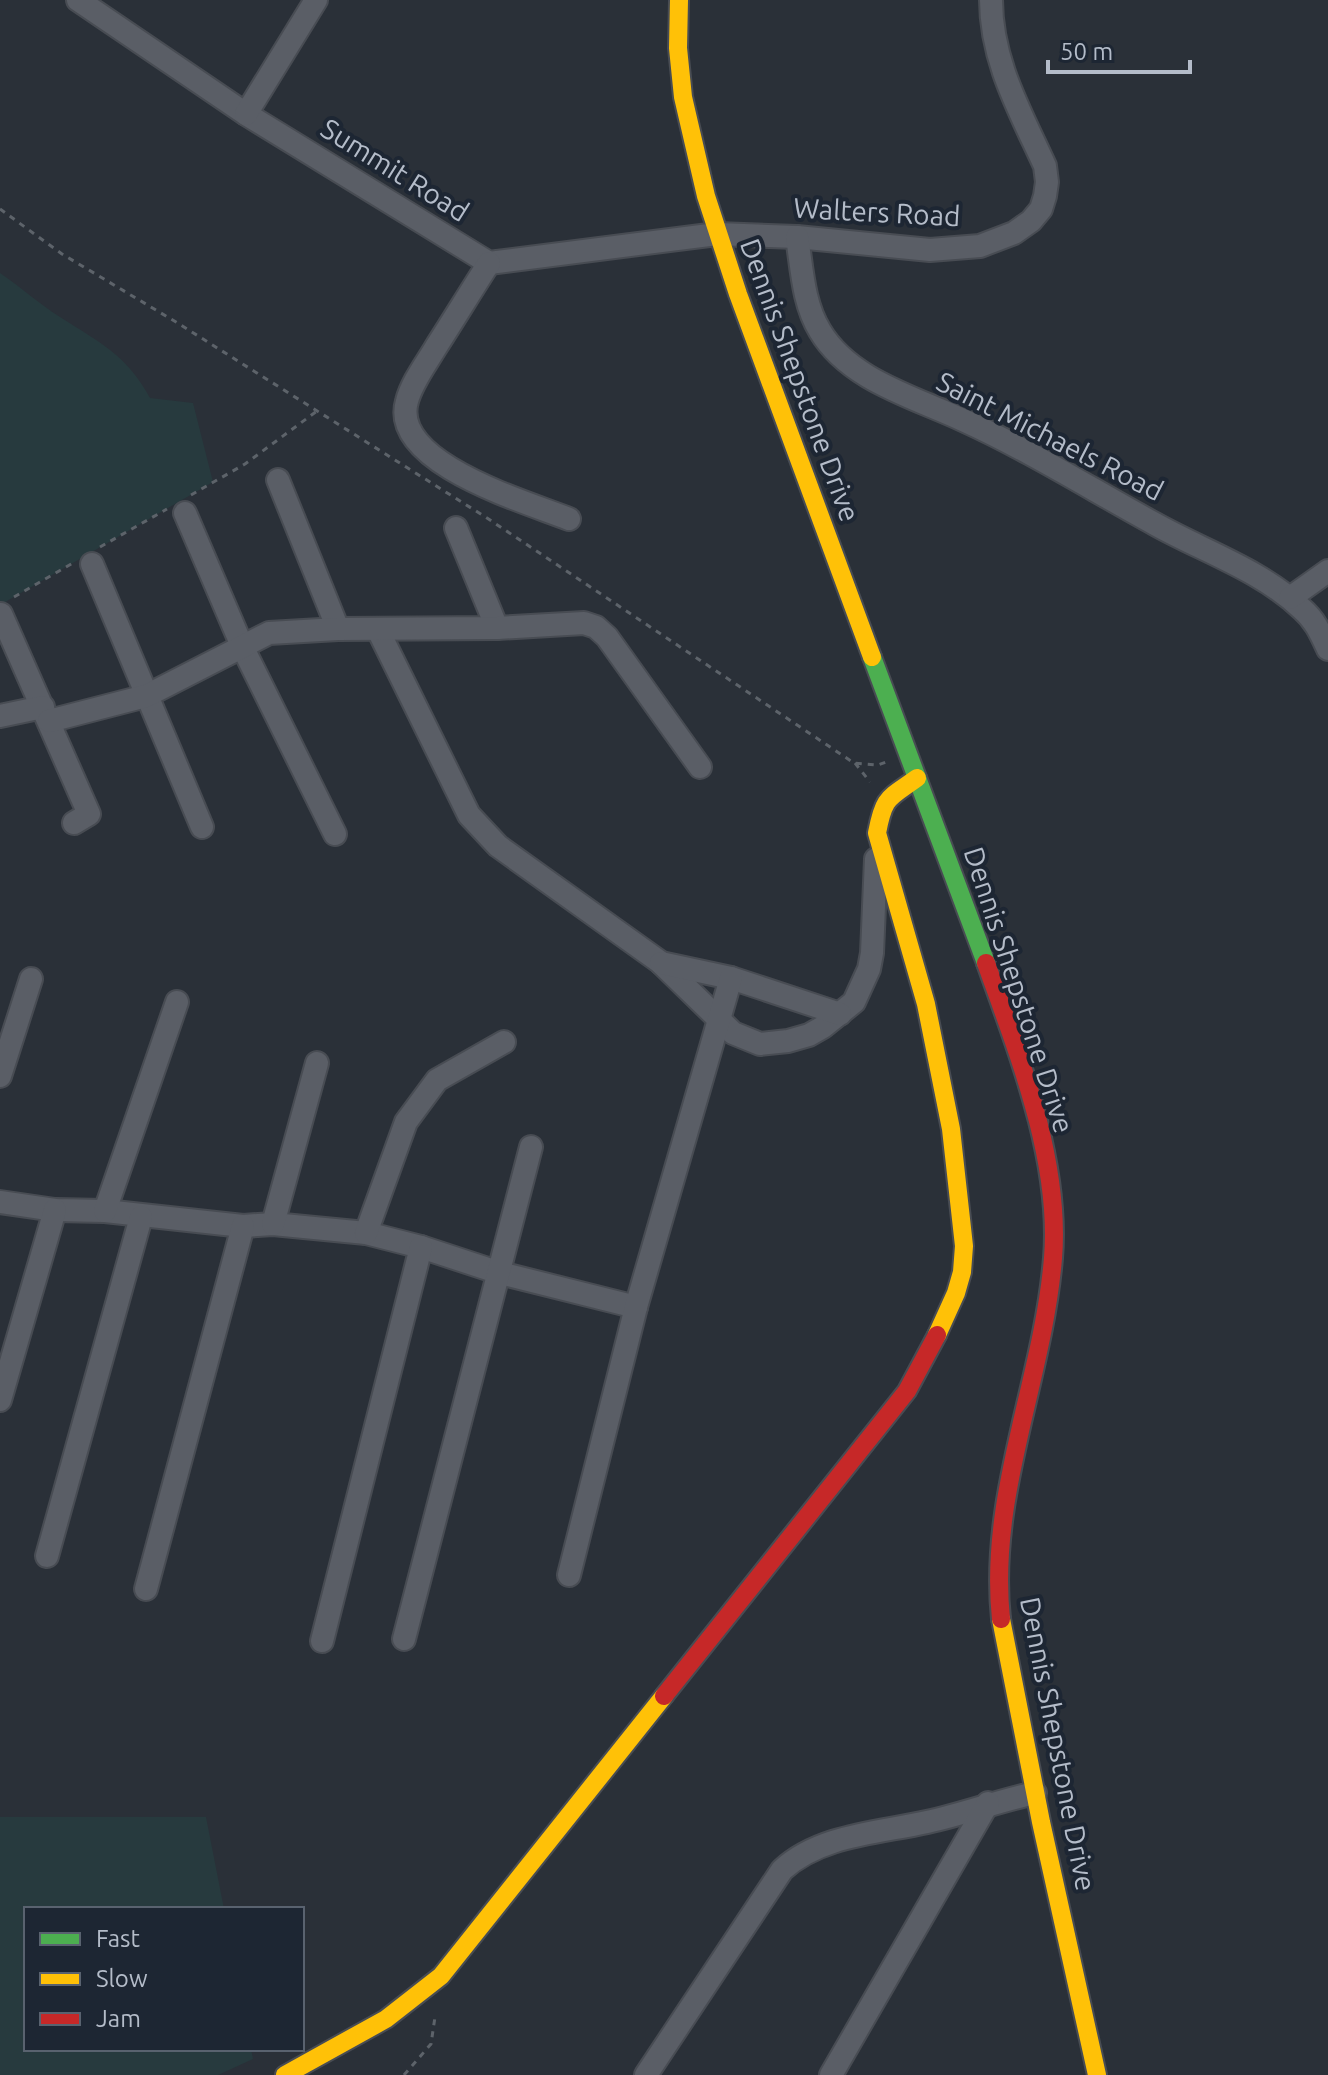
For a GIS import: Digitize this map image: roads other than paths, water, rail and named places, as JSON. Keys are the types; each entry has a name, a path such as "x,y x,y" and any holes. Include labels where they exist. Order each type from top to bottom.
{"street":[{"name":"Summit Road","path":"78,0 246,114 489,263"},
{"path":"246,114 316,0"},
{"name":"Dennis Shepstone Drive","path":"679,0 679,85 717,234 992,977 1042,1142 1052,1204 1053,1255 1045,1315 1012,1465 999,1554 1003,1629 1035,1793 1097,2075"},
{"name":"Walters Road","path":"717,234 797,237 930,250 980,246 1014,233 1031,221 1041,209 1045,196 1045,166 1003,74 991,28 991,0"},
{"path":"569,519 468,477 428,455 413,439 405,417 406,402 416,379 489,263 717,234"},
{"name":"Saint Michaels Road","path":"797,237 808,308 821,333 851,363 899,393 962,419 1037,457 1155,525 1230,562 1290,598 1317,625 1328,649"},
{"path":"278,480 338,629"},
{"path":"181,505 242,646 335,834"},
{"path":"456,528 497,628"},
{"path":"87,559 202,827"},
{"path":"1290,598 1328,571"},
{"path":"7,606 46,714 89,814 74,823"},
{"path":"0,716 46,714 146,696 269,633 584,623 596,627 607,637 700,767"},
{"path":"378,630 469,815 498,846 660,962 733,1033 760,1044 809,1035 854,1002 869,969 872,953 877,833 882,807 917,778"},
{"path":"285,2075 373,2028 418,1998 441,1976 907,1391 934,1342 962,1272 964,1246 951,1129 926,1004 877,833"},
{"path":"660,962 731,978 840,1014"},
{"path":"569,1575 636,1307 731,978"},
{"path":"0,1076 31,979"},
{"path":"105,1211 177,1002"},
{"path":"366,1233 406,1122 437,1080 504,1042"},
{"path":"273,1224 317,1063"},
{"path":"404,1639 531,1147"},
{"path":"0,1202 55,1210 105,1211 243,1226 273,1224 366,1233 500,1273 636,1307"},
{"path":"0,1400 55,1210"},
{"path":"47,1556 141,1217"},
{"path":"146,1589 243,1226"},
{"path":"322,1641 421,1247"},
{"path":"646,2075 782,1870 791,1862 824,1844 930,1822 988,1803 1035,1793"},
{"path":"831,2075 988,1803"}]}
